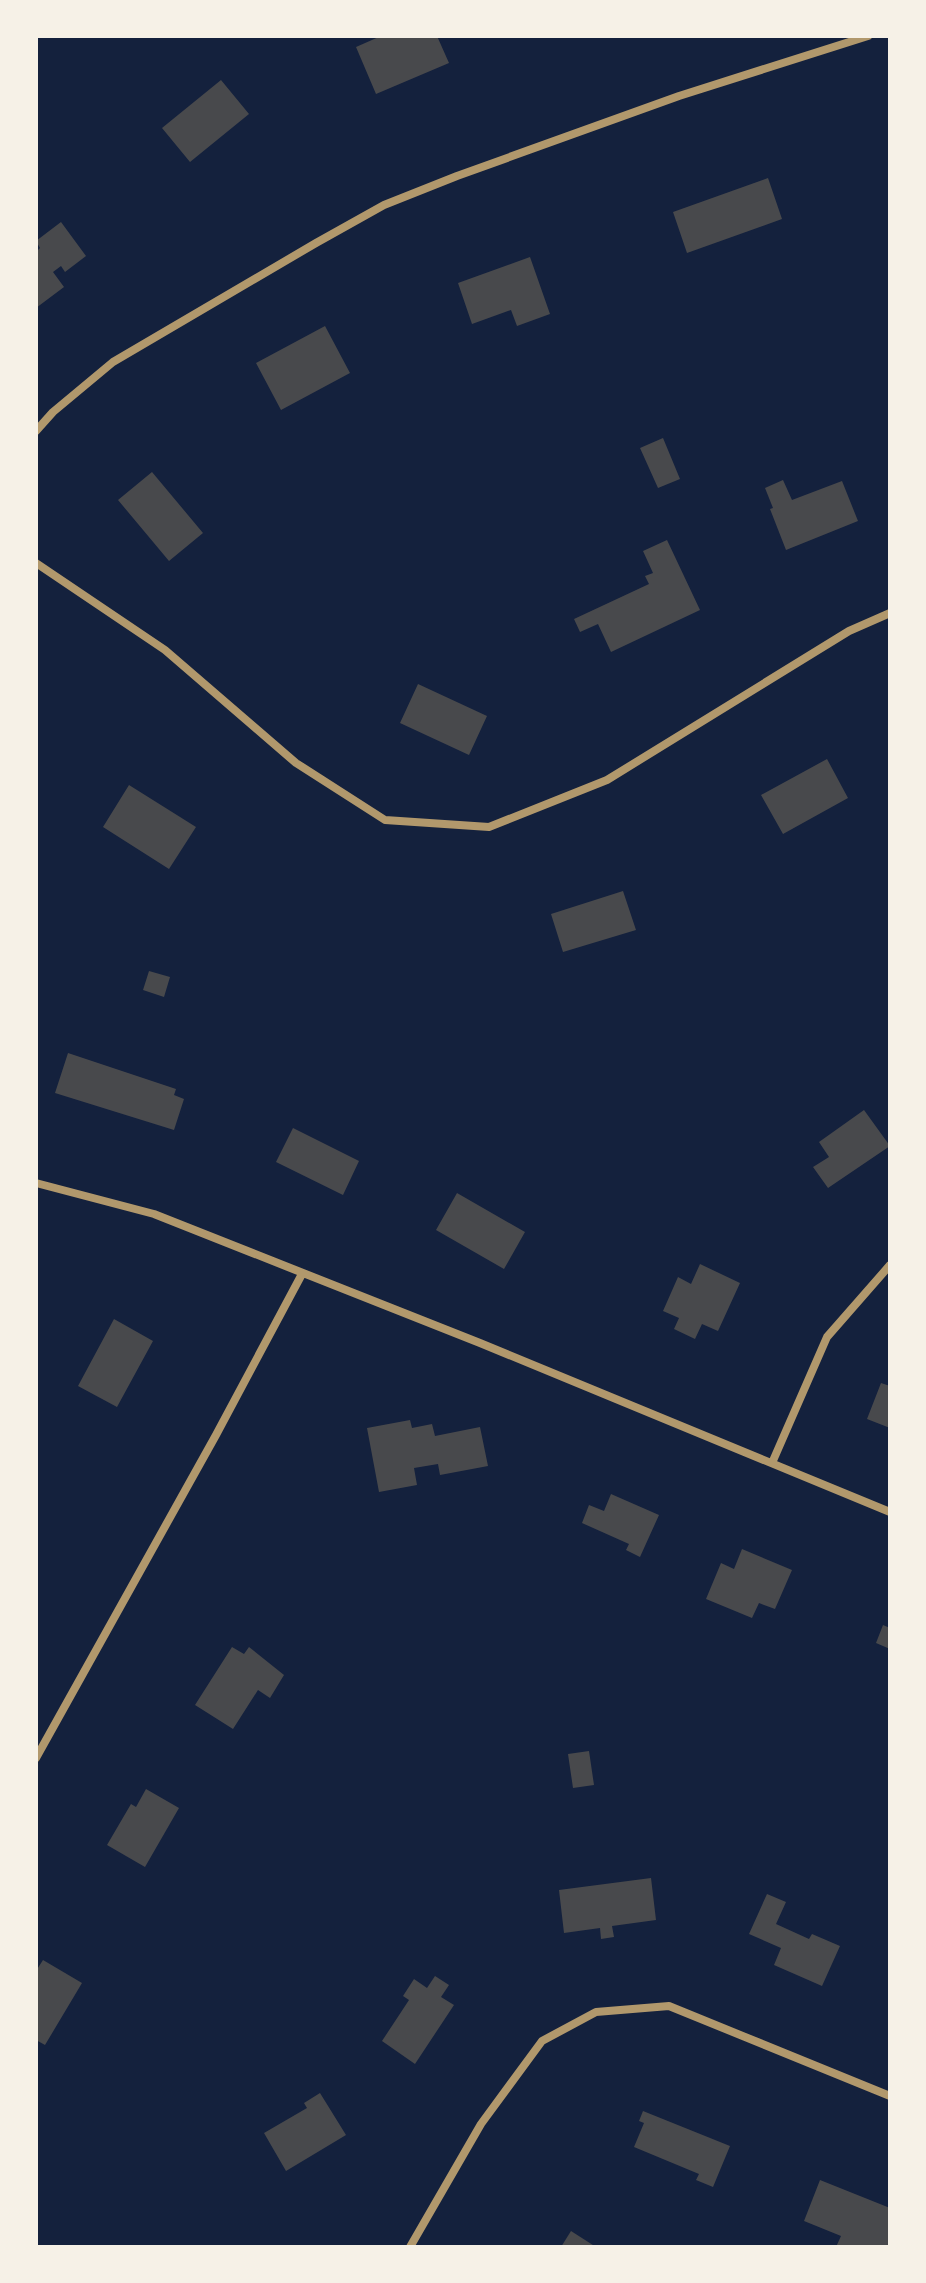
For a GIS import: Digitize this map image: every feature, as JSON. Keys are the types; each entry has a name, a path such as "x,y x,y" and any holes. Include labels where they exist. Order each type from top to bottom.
{"street":[{"path":"36,431 53,412 113,362 384,205 679,96 868,36"},
{"path":"36,563 165,650 296,763 385,820 489,827 607,780 849,631 890,613"},
{"path":"36,1183 154,1214 480,1343 890,1512"},
{"path":"772,1463 827,1337 890,1265"},
{"path":"36,1758 302,1274"},
{"path":"410,2247 481,2124 542,2041 596,2012 669,2006 890,2096"}],"building":[{"path":"381,36 437,36 449,63 376,94 356,47"},
{"path":"221,80 249,114 190,162 162,128"},
{"path":"768,178 782,219 687,253 673,212"},
{"path":"61,222 86,256 65,272 61,266 53,272 64,287 36,308 36,252 40,248 36,241"},
{"path":"530,257 550,314 517,326 511,310 472,324 458,283"},
{"path":"325,326 350,373 281,410 256,363"},
{"path":"663,438 680,479 658,488 640,448"},
{"path":"152,472 203,533 169,561 118,500"},
{"path":"783,480 792,500 842,481 858,521 786,550 765,488"},
{"path":"667,540 700,610 611,652 598,624 580,632 574,619 649,584 645,576 653,573 643,551"},
{"path":"418,684 487,716 469,755 400,723"},
{"path":"827,759 848,798 783,834 761,795"},
{"path":"129,785 196,827 169,869 103,827"},
{"path":"623,891 636,930 563,952 551,914"},
{"path":"149,971 170,977 164,997 143,990"},
{"path":"68,1053 176,1089 174,1095 184,1099 174,1130 55,1093"},
{"path":"864,1110 890,1146 828,1188 813,1167 829,1157 819,1142"},
{"path":"293,1128 359,1161 343,1195 276,1162"},
{"path":"457,1193 525,1232 504,1269 436,1230"},
{"path":"700,1264 740,1283 718,1331 702,1324 695,1339 674,1329 679,1318 663,1311 678,1277 691,1284"},
{"path":"114,1319 153,1341 117,1407 78,1386"},
{"path":"881,1383 890,1386 890,1428 867,1419"},
{"path":"410,1420 412,1428 432,1424 435,1436 480,1427 488,1466 440,1475 438,1464 414,1468 417,1485 379,1492 367,1428"},
{"path":"611,1494 659,1515 640,1557 626,1550 629,1544 582,1523 589,1505 604,1511"},
{"path":"742,1549 792,1570 775,1609 759,1603 752,1618 706,1599 721,1563 734,1569"},
{"path":"883,1625 890,1628 890,1649 876,1643"},
{"path":"232,1647 244,1654 249,1647 284,1675 270,1698 258,1690 233,1729 195,1705"},
{"path":"589,1751 594,1785 573,1788 568,1754"},
{"path":"146,1789 179,1808 145,1867 107,1845 131,1804 136,1807"},
{"path":"651,1878 656,1920 612,1926 614,1937 601,1939 600,1928 564,1933 559,1890"},
{"path":"767,1894 786,1902 776,1924 809,1939 812,1934 840,1946 822,1986 774,1965 781,1948 749,1934"},
{"path":"43,1960 82,1983 45,2045 36,2040 36,1971"},
{"path":"435,1976 449,1985 441,1997 454,2005 415,2064 382,2041 409,2000 403,1996 414,1979 427,1988"},
{"path":"320,2093 346,2135 286,2171 264,2133 307,2108 304,2103"},
{"path":"643,2111 730,2146 713,2187 696,2180 699,2174 634,2147 644,2123 639,2121"},
{"path":"820,2180 890,2208 890,2247 836,2247 841,2236 804,2221"},
{"path":"571,2231 596,2247 561,2247"}]}
